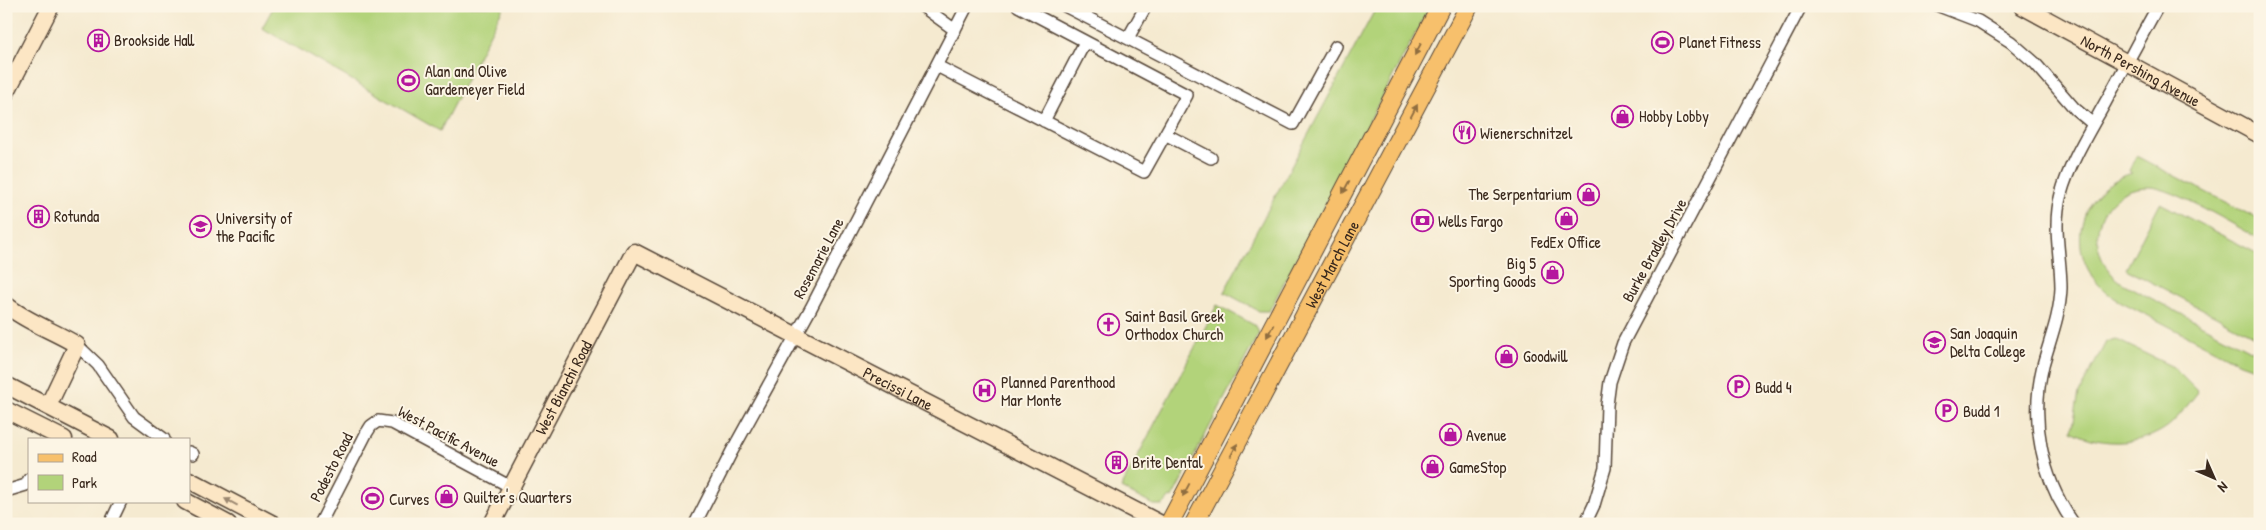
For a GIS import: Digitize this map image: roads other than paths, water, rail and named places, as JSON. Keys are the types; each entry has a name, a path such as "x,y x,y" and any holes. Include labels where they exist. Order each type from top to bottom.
{"main road":[{"name":"West March Lane","path":"1169,524 1441,6"},
{"name":"West March Lane","path":"1194,524 1469,6"}],"street":[{"path":"6,93 51,6"},
{"path":"922,6 955,30"},
{"name":"Rosemarie Lane","path":"695,524 967,6"},
{"path":"937,66 1144,172 1186,95 1018,6"},
{"path":"1065,6 1294,124 1336,46"},
{"path":"1128,38 1146,6"},
{"name":"Burke Bradley Drive","path":"1585,524 1594,505 1605,468 1607,405 1610,382 1622,343 1801,6"},
{"path":"1939,6 1978,21 2011,42 2035,64 2070,105 2093,124"},
{"name":"North Pershing Avenue","path":"2022,6 2260,135"},
{"path":"2074,524 2061,505 2049,477 2040,443 2038,413 2043,367 2058,318 2061,288 2057,245 2059,202 2061,193 2093,124 2158,6"},
{"path":"1044,121 1085,42"},
{"path":"1165,134 1211,158"},
{"name":"Precissi Lane","path":"634,252 1161,524"},
{"name":"West Bianchi Road","path":"492,524 634,252"},
{"path":"6,306 24,318 77,345 98,365 134,417 163,438"},
{"path":"6,405 33,411 48,406 77,345"},
{"path":"6,385 109,438"},
{"path":"6,410 62,438"},
{"name":"West Pacific Avenue","path":"371,426 378,421 392,423 511,487"},
{"name":"Podesto Road","path":"320,524 371,426"},
{"path":"6,490 26,485 28,481"},
{"path":"190,481 273,524"},
{"path":"110,524 121,502"},
{"path":"187,502 228,524"}],"place":[{"name":"Brookside Hall","path":"98,40"},
{"name":"Planet Fitness","path":"1663,42"},
{"name":"Alan and Olive Gardemeyer Field","path":"409,80"},
{"name":"Hobby Lobby","path":"1623,116"},
{"name":"Wienerschnitzel","path":"1464,133"},
{"name":"The Serpentarium","path":"1588,194"},
{"name":"Rotunda","path":"38,216"},
{"name":"FedEx Office","path":"1566,218"},
{"name":"Wells Fargo","path":"1422,221"},
{"name":"University of the Pacific","path":"200,227"},
{"name":"Big 5 Sporting Goods","path":"1552,272"},
{"name":"Saint Basil Greek Orthodox Church","path":"1109,325"},
{"name":"San Joaquin Delta College","path":"1934,342"},
{"name":"Goodwill","path":"1507,356"},
{"name":"Budd 4","path":"1739,387"},
{"name":"Planned Parenthood Mar Monte","path":"985,391"},
{"name":"Budd 1","path":"1947,411"},
{"name":"Avenue","path":"1450,435"},
{"name":"Brite Dental","path":"1116,462"},
{"name":"GameStop","path":"1433,467"},
{"name":"Quilter's Quarters","path":"447,497"},
{"name":"Curves","path":"373,499"}]}
